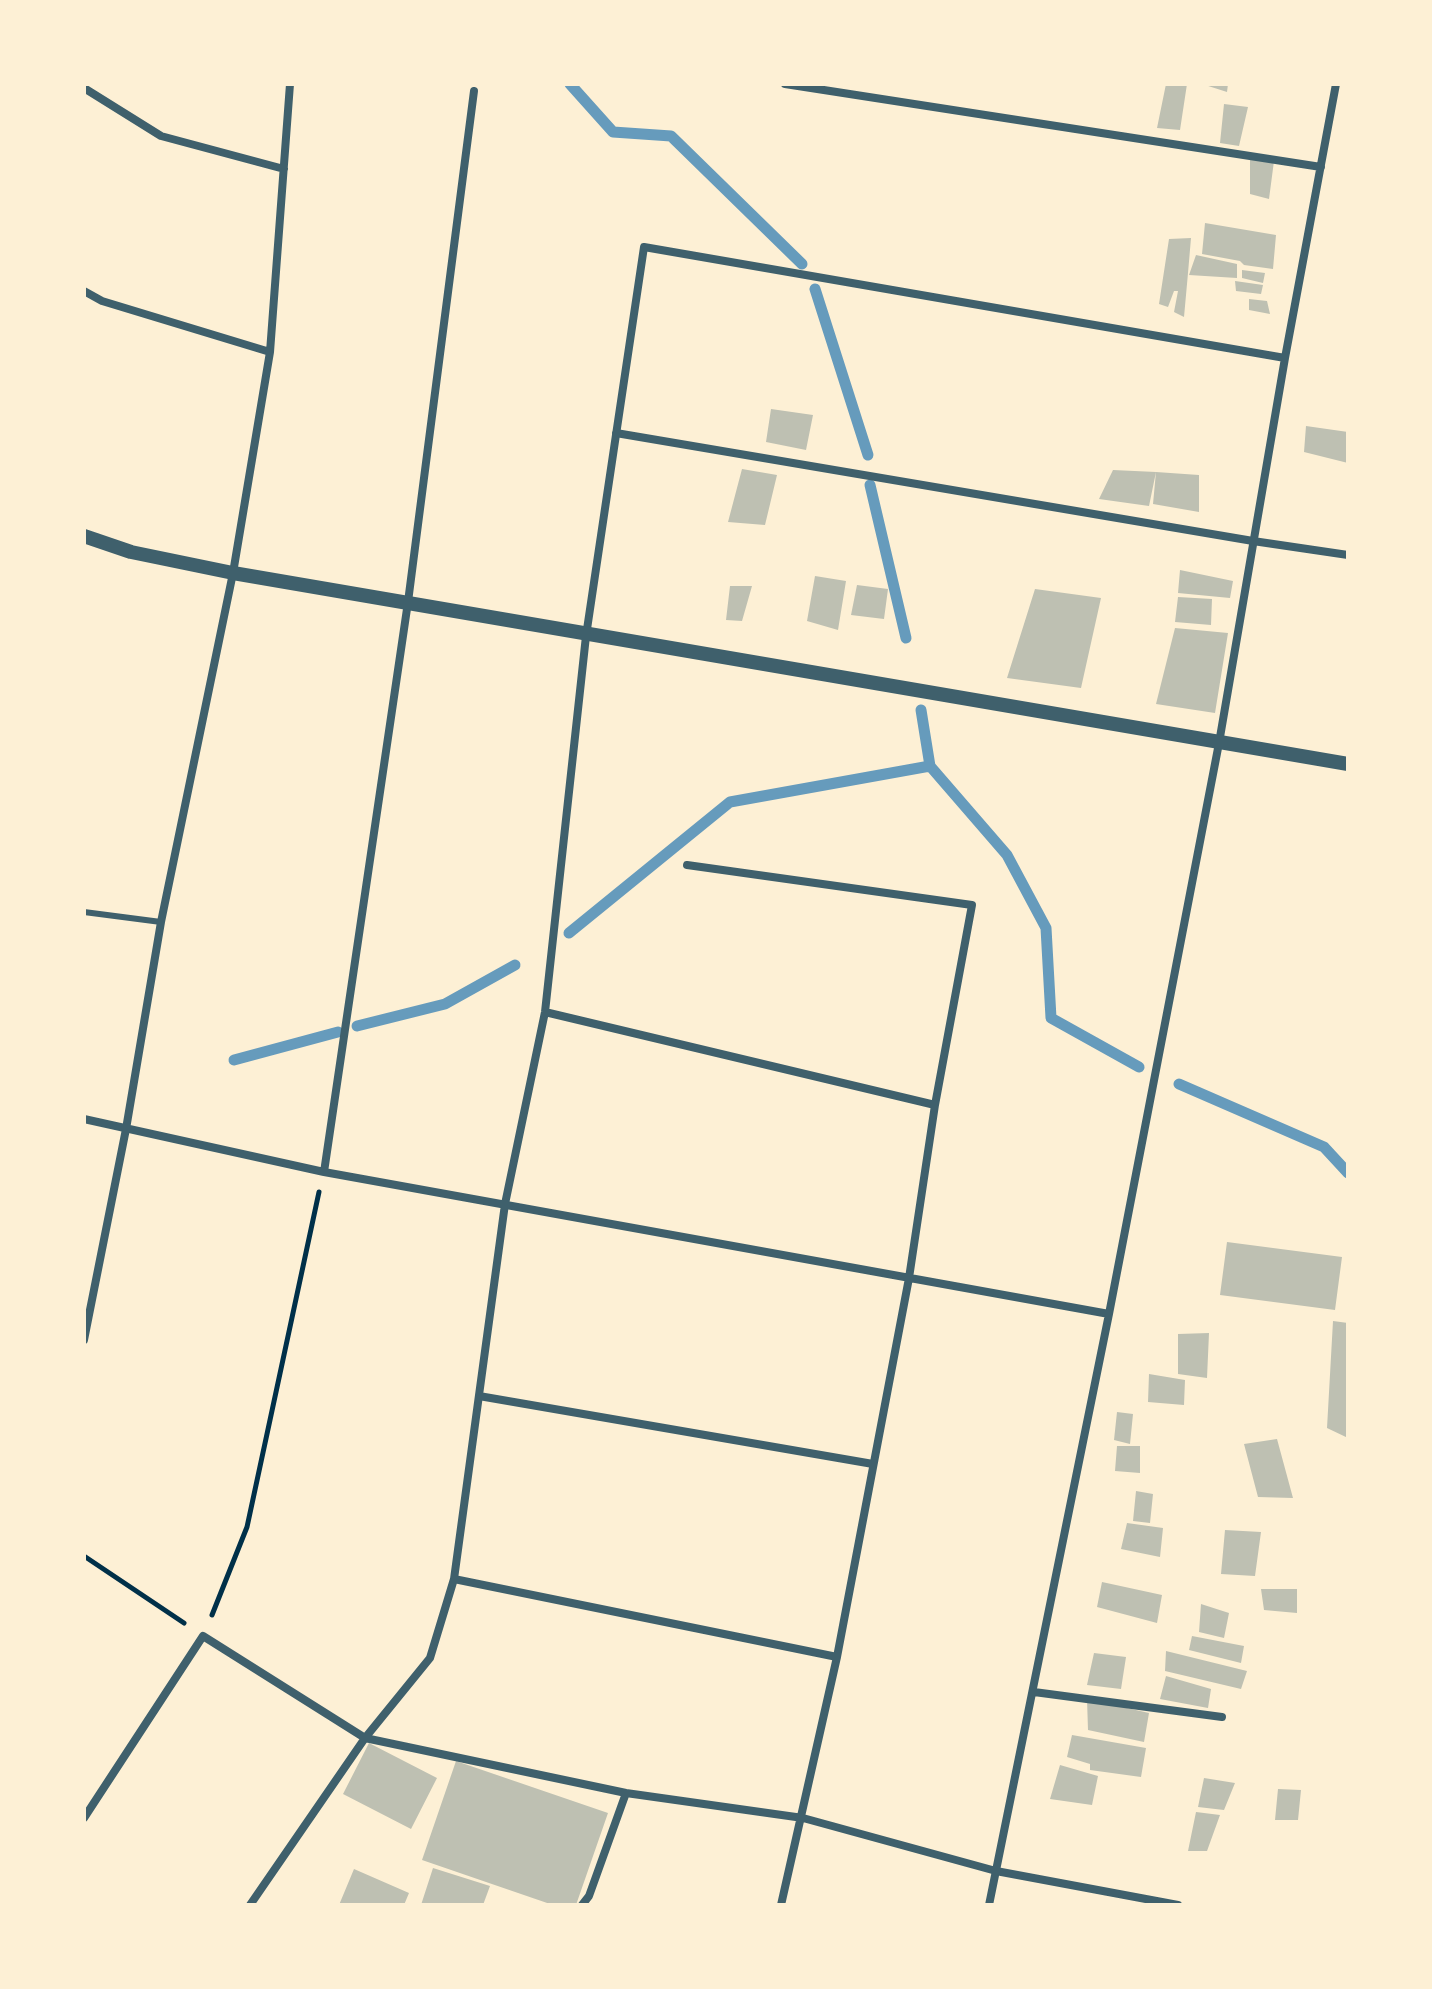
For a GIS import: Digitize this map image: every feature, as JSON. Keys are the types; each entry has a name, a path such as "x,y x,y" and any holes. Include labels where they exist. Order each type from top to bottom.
{"street":[{"path":"84,1340 126,1129 161,922 233,573 270,352 290,84"},
{"path":"785,84 1321,167"},
{"path":"989,1905 1109,1314 1219,743 1336,84"},
{"path":"84,88 161,136 284,169"},
{"path":"324,1172 408,602 474,91"},
{"path":"250,1905 365,1738 430,1658 454,1579 505,1204 545,1012 586,636 644,247 1285,358"},
{"path":"84,291 102,301 270,352"},
{"path":"616,433 1348,555"},
{"path":"84,536 131,552 233,573 586,636 1348,764"},
{"path":"687,865 972,905 935,1105 909,1278 837,1657 781,1905"},
{"path":"545,1012 935,1105"},
{"path":"84,1119 324,1172 1109,1314"},
{"path":"479,1396 873,1464"},
{"path":"454,1579 837,1657"},
{"path":"84,1818 203,1636 365,1738 626,1793 803,1818 996,1871 1178,1905"},
{"path":"1034,1692 1222,1717"},
{"path":"582,1905 589,1896 626,1793"}],"lane":[{"path":"84,912 161,922"}],"path":[{"path":"84,1556 203,1636 247,1527 324,1172"}],"building":[{"path":"1166,84 1187,84 1180,130 1157,128"},
{"path":"1202,84 1228,84 1227,92"},
{"path":"1224,104 1248,107 1239,146 1220,143"},
{"path":"1250,157 1274,161 1269,199 1250,194"},
{"path":"1205,223 1276,235 1273,269 1202,254"},
{"path":"1191,238 1184,317 1174,312 1178,291 1174,291 1168,307 1159,304 1169,239"},
{"path":"1196,255 1237,264 1237,278 1189,275"},
{"path":"1242,270 1265,273 1263,283 1242,278"},
{"path":"1235,281 1263,285 1261,294 1236,291"},
{"path":"1249,299 1267,301 1270,314 1249,310"},
{"path":"771,409 813,415 806,450 766,442"},
{"path":"1306,426 1348,432 1348,463 1304,452"},
{"path":"742,469 777,475 765,525 728,522"},
{"path":"1113,470 1156,472 1149,506 1099,499"},
{"path":"1156,472 1199,475 1199,512 1153,504"},
{"path":"1180,570 1233,581 1230,598 1178,593"},
{"path":"815,576 846,581 838,630 807,621"},
{"path":"857,585 888,589 884,619 851,615"},
{"path":"730,586 752,586 742,621 726,620"},
{"path":"1035,589 1101,598 1081,688 1007,678"},
{"path":"1178,597 1212,599 1211,625 1175,622"},
{"path":"1175,628 1228,633 1215,713 1156,704"},
{"path":"1227,1242 1342,1257 1335,1310 1220,1295"},
{"path":"1333,1321 1348,1323 1348,1438 1327,1428"},
{"path":"1209,1333 1207,1378 1178,1374 1178,1334"},
{"path":"1149,1374 1185,1380 1184,1405 1148,1402"},
{"path":"1117,1412 1133,1414 1130,1444 1114,1440"},
{"path":"1277,1439 1293,1498 1258,1497 1244,1444"},
{"path":"1117,1446 1140,1446 1140,1473 1115,1471"},
{"path":"1136,1491 1153,1494 1150,1523 1133,1521"},
{"path":"1127,1523 1163,1528 1160,1557 1121,1549"},
{"path":"1225,1530 1261,1532 1255,1576 1221,1574"},
{"path":"1102,1582 1162,1595 1157,1623 1097,1607"},
{"path":"1261,1589 1297,1589 1297,1613 1264,1610"},
{"path":"1201,1604 1229,1613 1224,1638 1199,1632"},
{"path":"1192,1636 1244,1646 1241,1663 1189,1650"},
{"path":"1166,1651 1247,1671 1241,1689 1165,1671"},
{"path":"1094,1653 1126,1657 1121,1689 1087,1685"},
{"path":"1166,1676 1211,1689 1208,1708 1160,1699"},
{"path":"1087,1699 1149,1713 1144,1742 1088,1730"},
{"path":"1072,1735 1146,1748 1141,1777 1090,1770 1090,1764 1067,1757"},
{"path":"369,1743 437,1778 411,1829 343,1794"},
{"path":"456,1761 608,1813 576,1905 553,1905 422,1860"},
{"path":"1060,1765 1098,1776 1092,1805 1050,1799"},
{"path":"1204,1778 1235,1783 1224,1810 1198,1807"},
{"path":"1278,1789 1301,1790 1298,1820 1275,1820"},
{"path":"1196,1812 1220,1815 1207,1851 1188,1851"},
{"path":"433,1868 490,1886 483,1905 421,1905"},
{"path":"354,1869 409,1893 404,1905 339,1905"}],"waterway":[{"path":"570,84 613,132 671,136 802,264"},
{"path":"815,289 868,455"},
{"path":"870,485 906,638"},
{"path":"921,710 930,766 1007,855 1046,928 1051,1018 1139,1067"},
{"path":"569,933 730,802 930,766"},
{"path":"357,1026 445,1004 515,965"},
{"path":"234,1060 338,1032"},
{"path":"1179,1084 1324,1147 1348,1173"}]}
